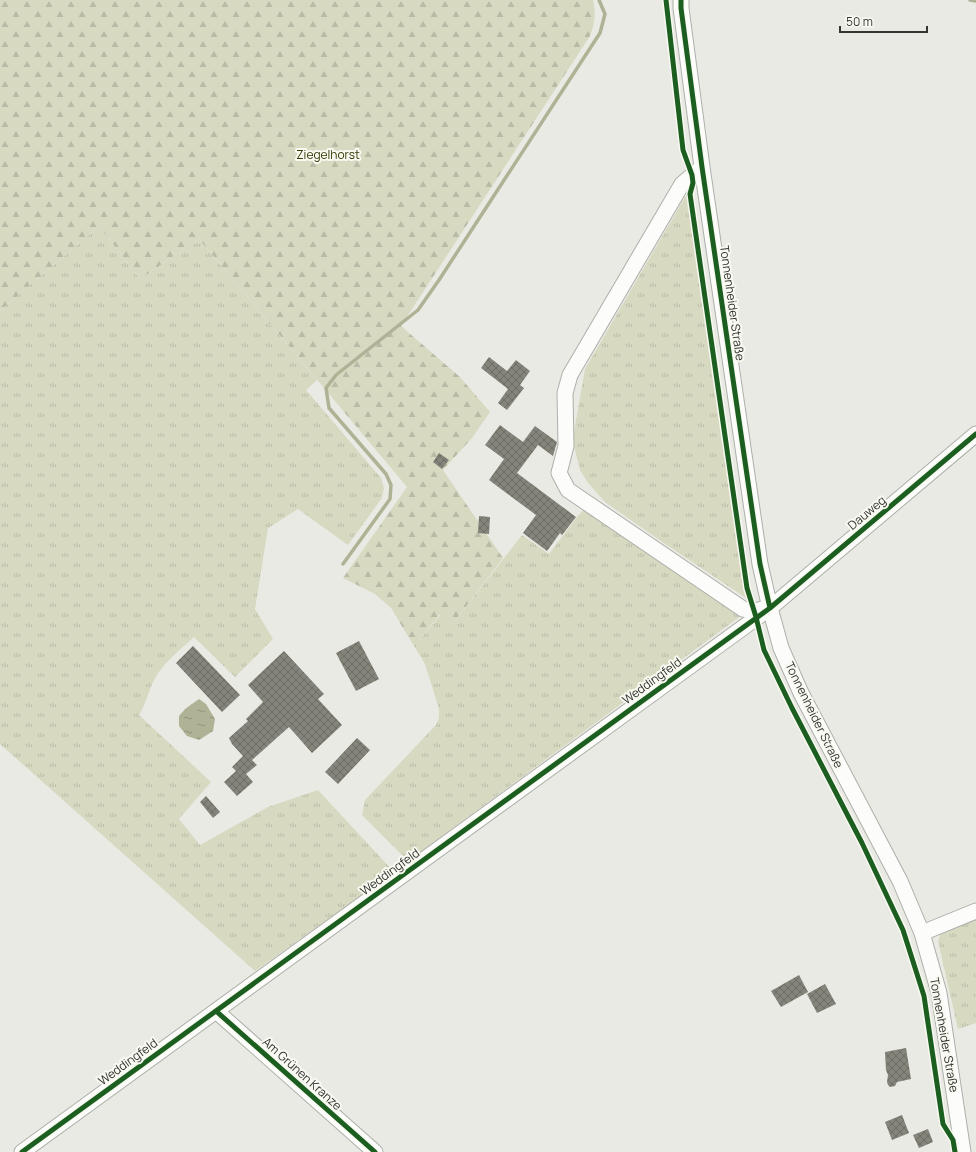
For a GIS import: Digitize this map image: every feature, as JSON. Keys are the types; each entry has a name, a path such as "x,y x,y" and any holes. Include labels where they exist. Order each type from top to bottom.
{"street":[{"name":"Tonnenheider Straße","path":"681,0 680,8 702,167 760,564 770,608 781,648 801,693 900,881 922,934 939,993 964,1152"},
{"path":"702,167 682,184 570,375 565,393 566,446 559,473 568,490 743,609 754,611 770,608"},
{"name":"Dauweg","path":"770,608 976,434"},
{"name":"Weddingfeld","path":"22,1152 770,608"},
{"path":"922,934 976,911"},
{"name":"Am Grünen Kranze","path":"216,1011 375,1152"}],"green space":[{"name":"Ziegelhorst","path":"0,0 593,0 594,18 590,36 401,326 460,377 490,412 472,438 443,470 503,558 452,625 440,614 414,646 391,608 375,594 343,578 407,487 199,239 140,279 99,226 0,311"},
{"path":"688,192 745,589 749,600 605,502 588,483 580,470 574,446 574,432 585,369"},
{"path":"99,226 140,279 199,239 317,380 306,390 381,478 384,488 382,498 348,545 298,509 268,528 255,609 273,639 235,677 194,637 162,668 152,684 139,715 211,782 179,819 200,845 268,807 318,790 394,872 255,971 0,744 0,311"},
{"path":"586,507 742,615 408,861 362,815 365,800 436,725 439,718 439,709 425,664 414,646 441,614 452,625 522,535 549,554"},
{"path":"976,918 976,1023 958,1029 938,941 940,935 951,928"}],"water":[{"path":"199,699 206,704 215,719 213,731 199,740 187,736 179,726 179,716 185,709"}],"building":[{"path":"489,357 507,371 516,360 530,371 520,385 524,388 507,410 498,403 508,389 481,368"},
{"path":"500,425 523,442 535,426 557,442 553,456 538,445 517,473 576,517 562,535 560,533 547,551 523,533 536,515 489,480 504,459 485,445"},
{"path":"439,453 449,460 442,469 433,462"},
{"path":"479,516 490,517 489,534 478,533"},
{"path":"359,641 379,679 356,691 336,653"},
{"path":"193,646 240,695 222,712 176,663"},
{"path":"284,651 324,694 318,699 342,725 312,753 289,727 252,760 257,765 246,774 253,782 237,796 224,782 236,771 232,767 243,756 232,744 229,738 248,721 246,719 263,702 248,685"},
{"path":"357,738 370,750 338,784 325,772"},
{"path":"206,796 220,812 213,818 200,802"},
{"path":"799,975 808,992 781,1007 771,991"},
{"path":"825,984 836,1004 817,1013 807,994"},
{"path":"906,1048 911,1079 897,1082 895,1086 890,1087 887,1082 888,1075 886,1070 885,1052"},
{"path":"902,1115 909,1133 892,1140 885,1122"},
{"path":"928,1129 933,1142 919,1148 913,1135"}],"waterway":[{"path":"343,564 390,499 391,485 386,474 329,408 326,388 336,375 418,310 600,33 605,14 599,0"},
{"path":"970,0 976,1"}],"cycle path":[{"path":"666,0 683,150 692,175 693,183 690,194 747,588 764,650 792,708 862,843 903,930 924,996 943,1124 953,1140 955,1152"},
{"path":"681,0 702,167 760,564 770,608"},
{"path":"22,1152 770,608 976,434"},
{"path":"216,1011 375,1152"}]}
